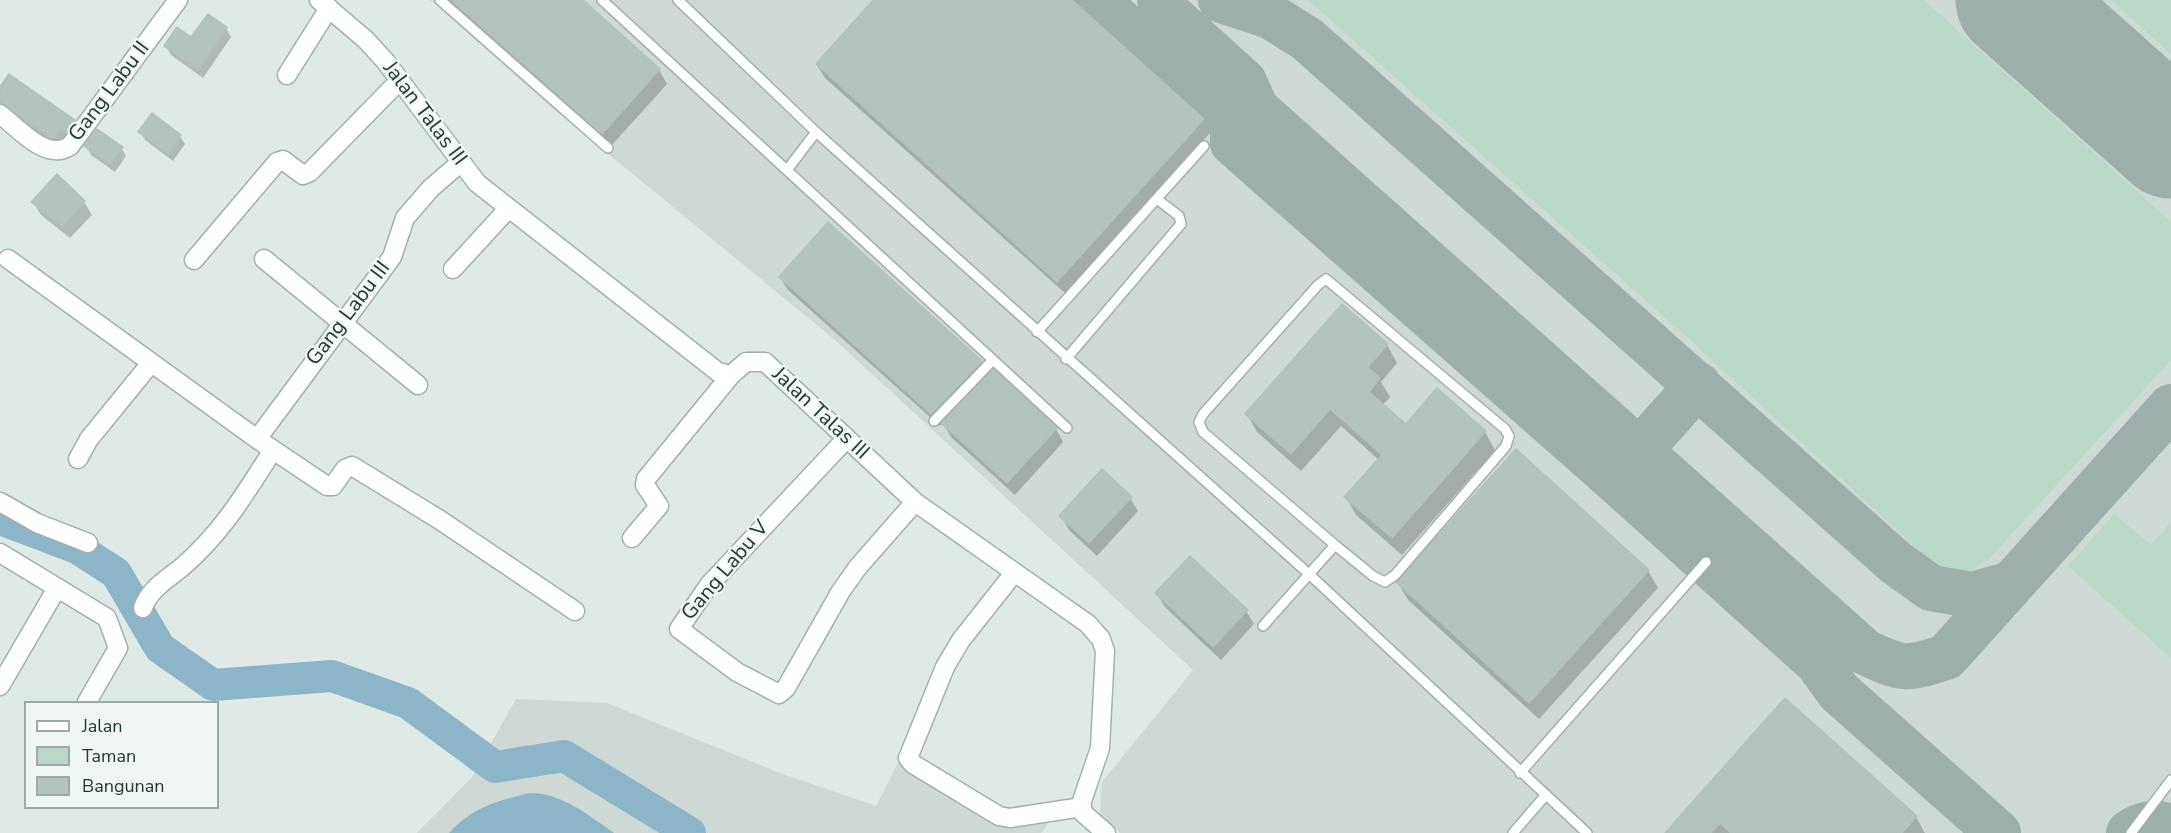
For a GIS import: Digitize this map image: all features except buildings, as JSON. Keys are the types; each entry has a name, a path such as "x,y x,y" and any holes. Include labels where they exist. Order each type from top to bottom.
{"street":[{"name":"Gang Labu II","path":"0,114 39,144 56,152 70,146 178,0"},
{"path":"287,75 324,4"},
{"name":"Jalan Talas III","path":"324,4 371,45 460,163 477,183 508,209 715,370 731,375 746,362 758,360 765,362 915,502 1088,624 1104,645 1100,748 1082,807"},
{"path":"194,260 279,161 283,160 303,175 310,172 399,81"},
{"name":"Gang Labu III","path":"257,439 392,257 405,218 431,188 460,163"},
{"path":"453,269 508,209"},
{"path":"8,259 257,439 330,487 345,468 352,466 440,520 575,611"},
{"path":"264,260 418,385"},
{"path":"78,459 89,439 152,363"},
{"path":"632,538 660,506 645,485 646,479 731,375"},
{"name":"Gang Labu V","path":"846,439 709,585 679,629 737,672 780,694 786,688 847,583 915,502"},
{"path":"143,608 153,591 195,555 228,520 273,450"},
{"path":"0,502 37,523 88,543"},
{"path":"0,553 107,618 118,648 88,701"},
{"path":"1014,573 961,640 945,667 908,758 913,764 999,816 1010,818 1082,807 1083,813 1106,833"},
{"path":"0,686 57,588"}],"lane":[{"path":"440,0 608,148"},
{"path":"602,0 1067,428"},
{"path":"678,0 816,132 1066,359 1310,575 1587,833"},
{"path":"787,170 816,132"},
{"path":"1037,332 1204,146"},
{"path":"1066,359 1181,224 1179,216 1157,199"},
{"path":"1326,279 1505,429 1509,436 1498,455 1395,575 1385,582 1373,576 1335,545 1203,432 1199,422 1310,293 1326,279"},
{"path":"934,421 993,360"},
{"path":"1263,626 1335,545"},
{"path":"1520,773 1706,562"},
{"path":"2131,833 2171,780"},
{"path":"1513,833 1545,796"}],"shaded area":[{"path":"430,0 2171,0 2171,833 1120,833 1100,812 1102,782 1193,670 834,339 551,107"},
{"path":"516,699 607,703 780,773 876,806 900,759 992,816 1058,809 1041,833 417,833 472,777"}],"green space":[{"path":"1308,0 1924,0 2171,222 2171,360 1988,560 1968,571 1936,566 1689,339"},
{"path":"2111,0 2171,0 2171,54"},
{"path":"2114,514 2151,545 2171,522 2171,658 2068,566"}],"water":[{"path":"530,793 564,801 614,833 449,833 467,817 486,806"}],"waterway":[{"path":"0,519 77,548 116,573 160,648 213,685 332,676 408,703 495,767 564,756 690,833"}],"taxiway":[{"path":"1096,0 1233,123 1233,143 1614,479 1698,385"},
{"path":"1160,0 1170,15 1244,82 1256,109 1865,652 1888,662 1913,666 1946,657 2171,407"},
{"path":"1221,0 1270,16 1307,39 1895,562 1931,588 1972,595 2012,584"},
{"path":"1614,479 1818,663 1839,692 1998,833"},
{"path":"2129,833 2149,824 2160,824 2171,828"}],"runway":[{"path":"2014,0 2171,140"}]}
